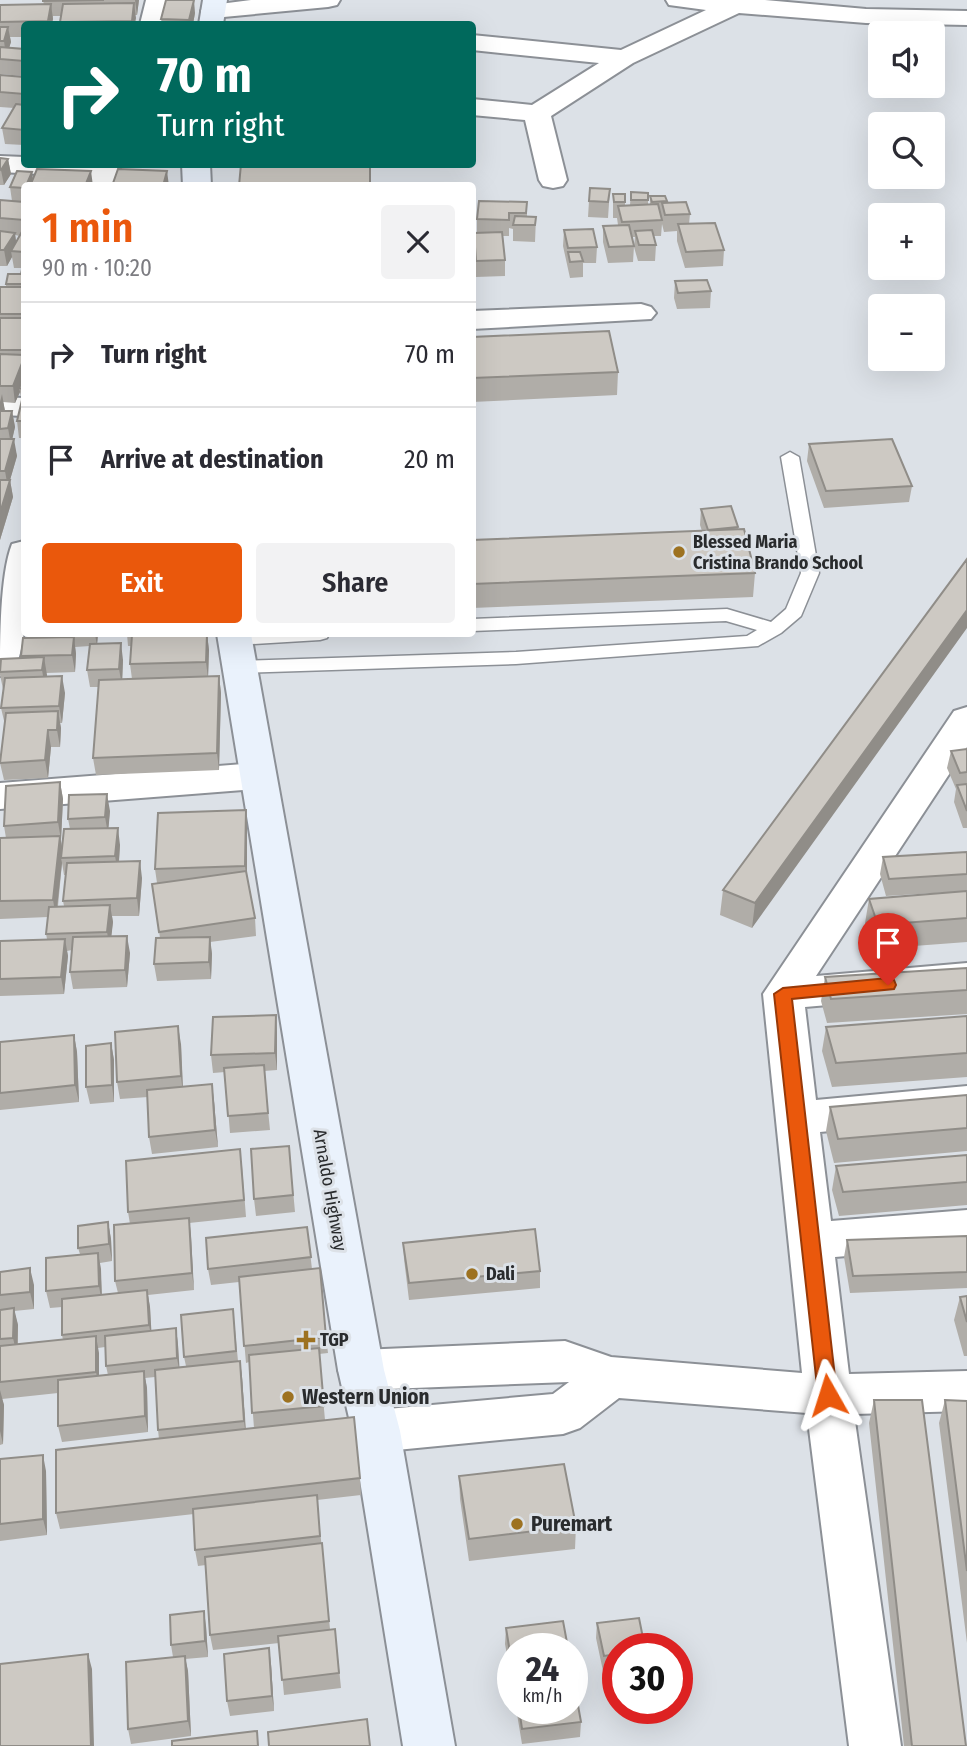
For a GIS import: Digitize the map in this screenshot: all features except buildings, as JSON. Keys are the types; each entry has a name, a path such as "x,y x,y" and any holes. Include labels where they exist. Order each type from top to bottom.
{"main road":[{"name":"Arnaldo Highway","path":"236,646 361,1370 376,1431 429,1746"}],"street":[{"path":"153,21 159,0"},
{"path":"213,12 328,0"},
{"path":"678,0 741,2 866,16 967,18"},
{"path":"476,107 537,113 624,58 741,2"},
{"path":"476,42 624,58"},
{"path":"537,113 552,180"},
{"path":"0,153 21,154"},
{"path":"0,164 21,165"},
{"path":"476,320 641,313"},
{"path":"0,406 21,407"},
{"path":"0,665 13,590 21,562"},
{"path":"875,1746 828,1395 783,994 868,866 960,741"},
{"path":"0,796 257,776"},
{"path":"868,866 918,862"},
{"path":"783,994 967,978"},
{"path":"797,1118 967,1101"},
{"path":"812,1241 967,1228"},
{"path":"361,1370 565,1361 611,1377 828,1395 967,1391"},
{"path":"376,1431 563,1414 611,1377"}],"lane":[{"path":"236,646 516,658 751,642 774,629 794,612 810,573 790,457"},
{"path":"476,625 663,615 727,615 774,629"},
{"path":"236,646 299,637"}],"place":[{"name":"Blessed Maria Cristina Brando School","path":"679,552"},
{"name":"Dali","path":"472,1274"},
{"name":"TGP","path":"306,1340"},
{"name":"Western Union","path":"288,1397"},
{"name":"Puremart","path":"517,1524"}],"route":[{"path":"828,1395 783,994 888,985"}]}
